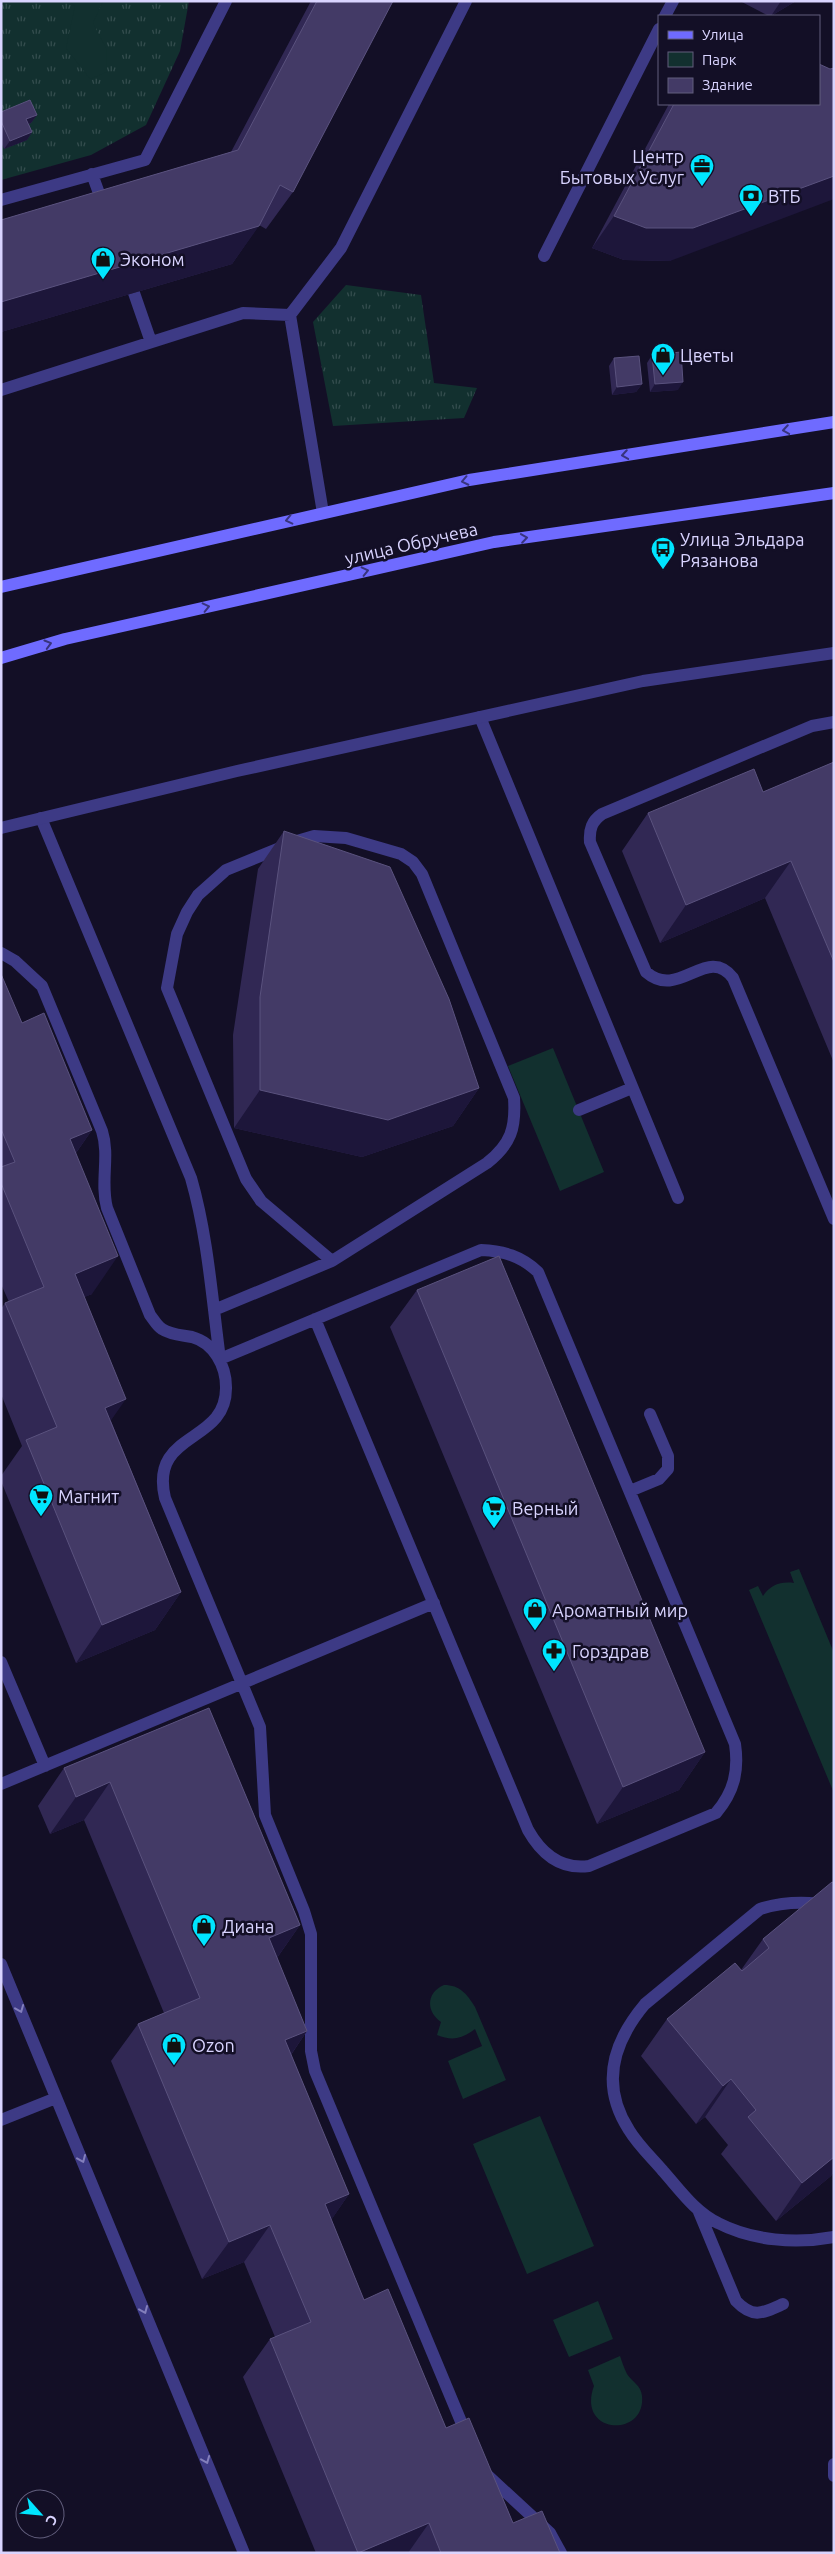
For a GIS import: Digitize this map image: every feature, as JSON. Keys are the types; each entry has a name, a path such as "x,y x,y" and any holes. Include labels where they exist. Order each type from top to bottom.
{"main road":[{"path":"1,587 469,480 834,422"},
{"name":"улица Обручева","path":"1,658 65,639 494,542 834,493"}],"street":[{"path":"1,200 144,160 226,1"},
{"path":"323,513 290,315 341,248 466,1"},
{"path":"666,15 673,1"},
{"path":"544,256 658,31"},
{"path":"92,174 108,218"},
{"path":"134,293 151,342"},
{"path":"1,390 243,313 290,315"},
{"path":"1,828 237,771 643,681 834,653"},
{"path":"480,717 678,1198"},
{"path":"834,722 812,726 602,814 592,825 589,834 590,842 646,972 662,982 672,982 711,966 724,969 733,978 834,1219"},
{"path":"41,818 185,1161 201,1217 220,1360 226,1378 223,1405 215,1420 173,1451 163,1471 162,1483 165,1498 262,1734 263,1802 265,1815 304,1911 311,1934 311,2052 314,2066 471,2445"},
{"path":"214,1310 332,1261 487,1163 500,1153 510,1136 515,1119 514,1098 422,874 412,862 401,854 329,835 297,840 226,870 198,895 186,912 177,934 167,988 246,1179 261,1201 332,1261"},
{"path":"1,953 15,961 42,986 99,1122 106,1148 104,1190 107,1208 150,1314 162,1329 170,1333 195,1338 212,1350 220,1360"},
{"path":"579,1110 632,1088"},
{"path":"220,1360 315,1319 481,1250 502,1251 518,1257 538,1272 735,1744 738,1760 736,1776 726,1801 716,1813 589,1866 572,1866 549,1856 536,1844 528,1830 315,1319"},
{"path":"630,1491 659,1479 668,1469 668,1456 650,1414"},
{"path":"1,1784 434,1604"},
{"path":"1,1662 44,1766"},
{"path":"783,2304 760,2314 746,2310 736,2301 699,2212 630,2131 622,2117 614,2091 614,2076 619,2042 630,2022 645,2004 760,1909 780,1904 803,1902 834,1906"},
{"path":"1,1964 244,2553"},
{"path":"1,2120 56,2098"},
{"path":"699,2212 726,2227 762,2237 789,2240 834,2237"},
{"path":"478,2460 492,2480 550,2533 561,2553"},
{"path":"834,2464 834,2476"}],"green space":[{"path":"1,1 189,1 180,51 146,125 91,155 1,180"},
{"path":"69,1 103,1 93,23 106,48 107,72 90,79 66,48 75,6"},
{"path":"346,285 421,295 434,383 477,388 464,418 333,426 313,322"},
{"path":"553,1048 604,1172 560,1191 508,1066"},
{"path":"799,1569 834,1653 834,1793 749,1590 758,1586 763,1596 776,1585 794,1583 790,1572"},
{"path":"444,1985 450,1985 459,1989 472,2002 506,2080 463,2099 448,2061 482,2046 475,2029 457,2038 437,2035 441,2022 432,2013 430,2002 434,1992"},
{"path":"540,2116 594,2246 527,2274 473,2144"},
{"path":"598,2301 613,2339 569,2357 553,2320"},
{"path":"620,2356 627,2374 638,2386 642,2396 640,2410 634,2419 624,2424 613,2425 602,2422 594,2414 591,2402 594,2386 588,2370"}],"building":[{"path":"317,1 393,1 293,192 280,185 259,226 1,302 1,220 238,150"},
{"path":"820,64 830,69 834,68 834,176 693,228 646,228 614,216 673,105 820,105"},
{"path":"30,100 37,115 26,119 32,132 10,141 1,121 1,112"},
{"path":"681,352 683,382 655,384 652,355"},
{"path":"639,356 642,384 617,387 614,358"},
{"path":"834,762 834,962 791,861 686,905 648,813 754,769 763,792"},
{"path":"284,831 390,867 449,999 479,1088 388,1120 260,1090 260,997"},
{"path":"1,974 22,1023 44,1013 92,1130 70,1139 118,1256 75,1274 126,1399 105,1408 181,1592 102,1625 26,1440 57,1427 5,1303 44,1287 1,1183 1,1167 15,1162 1,1129"},
{"path":"499,1256 705,1752 623,1787 417,1290"},
{"path":"209,1708 300,1925 269,1938 307,2031 285,2040 349,2194 325,2204 364,2300 388,2289 446,2428 469,2418 513,2523 542,2511 560,2553 441,2553 429,2523 358,2553 270,2339 311,2322 270,2225 229,2242 138,2024 200,1998 110,1782 76,1797 64,1768"},
{"path":"832,1882 834,1883 834,2157 802,2183 748,2117 756,2110 731,2079 723,2086 667,2019 735,1963 742,1971 769,1948 763,1939"}],"place":[{"name":"Центр Бытовых Услуг","path":"702,187"},
{"name":"ВТБ","path":"751,217"},
{"name":"Эконом","path":"103,280"},
{"name":"Цветы","path":"663,376"},
{"name":"Улица Эльдара Рязанова","path":"663,570"},
{"name":"Магнит","path":"41,1517"},
{"name":"Верный","path":"494,1529"},
{"name":"Ароматный мир","path":"535,1631"},
{"name":"Горздрав","path":"554,1672"},
{"name":"Диана","path":"204,1947"},
{"name":"Ozon","path":"174,2066"}]}
